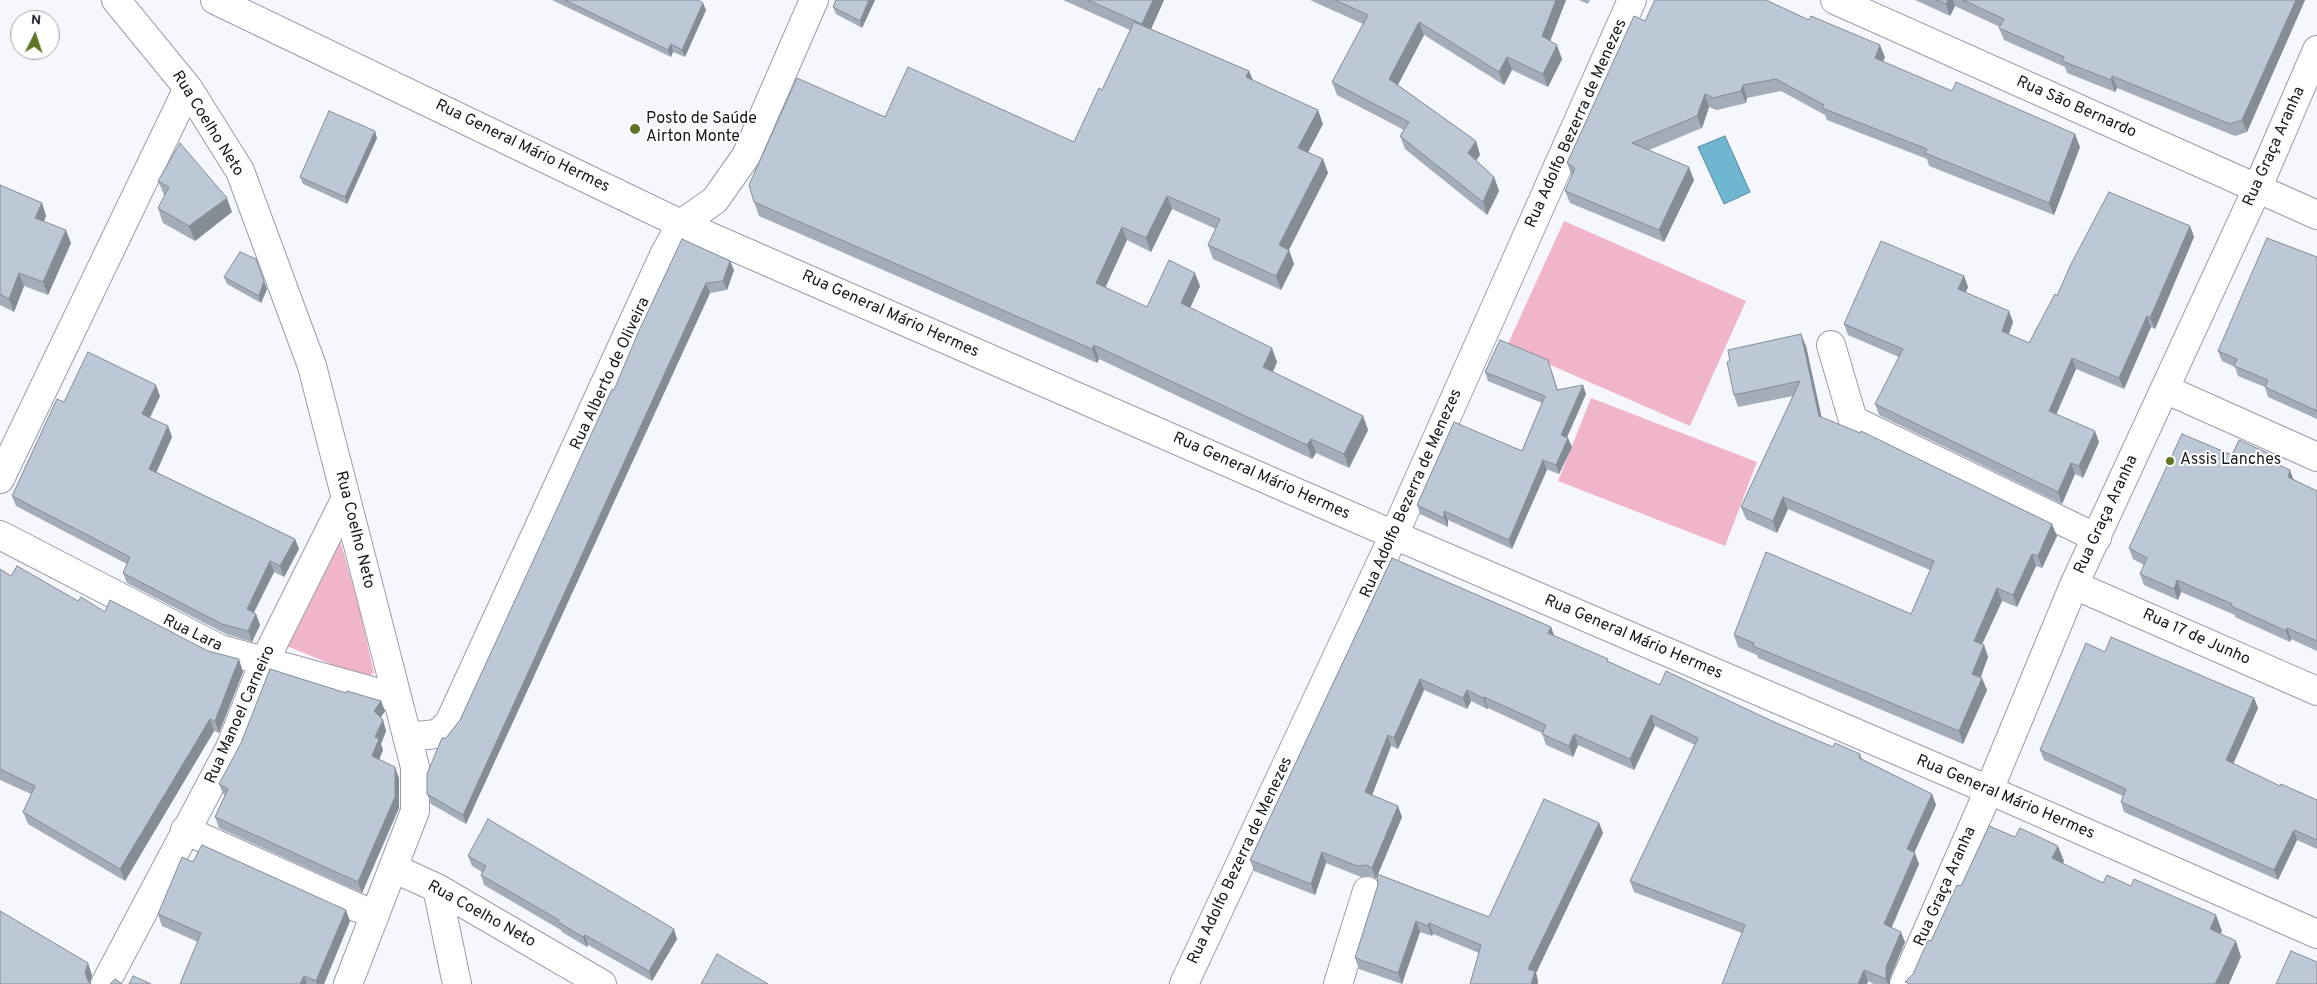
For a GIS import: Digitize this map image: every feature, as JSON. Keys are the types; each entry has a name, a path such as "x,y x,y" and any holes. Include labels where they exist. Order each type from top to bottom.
{"street":[{"name":"Rua Coelho Neto","path":"116,0 188,88 240,171 312,366 416,767 415,811 393,868 437,888 602,984"},
{"name":"Rua General Mário Hermes","path":"215,0 681,224 1394,535 1989,790 2317,934"},
{"name":"Rua Alberto de Oliveira","path":"408,737 437,734 449,723 664,256 681,224 715,200 746,156 814,0"},
{"name":"Rua Adolfo Bezerra de Menezes","path":"1184,984 1394,535 1632,0"},
{"name":"Rua São Bernardo","path":"1835,0 2317,215"},
{"name":"Rua Graça Aranha","path":"1904,984 1989,790 2074,585 2257,189 2317,50"},
{"path":"0,479 188,88"},
{"path":"1831,345 1853,420 2097,538"},
{"path":"2165,389 2317,457"},
{"name":"Rua Manoel Carneiro","path":"105,984 230,748 264,662 346,498"},
{"name":"Rua Lara","path":"0,535 220,649 397,698"},
{"name":"Rua 17 de Junho","path":"2074,585 2317,691"},
{"path":"185,830 374,915"},
{"path":"348,984 393,868"},
{"path":"437,888 457,984"},
{"path":"1338,984 1366,891"}],"shaded area":[{"path":"1564,221 1746,301 1690,426 1507,346"},
{"path":"1591,398 1757,462 1725,546 1558,481"},
{"path":"337,530 359,607 374,673 365,678 287,646"}],"water":[{"path":"1725,136 1750,192 1724,204 1698,147"}],"building":[{"path":"565,0 698,0 703,3 682,50 671,44 668,50"},
{"path":"836,0 869,0 860,21 833,7"},
{"path":"1088,0 1153,0 1142,24"},
{"path":"1335,0 1556,0 1542,36 1557,45 1543,74 1507,57 1499,72 1419,22 1389,79 1476,141 1468,153 1494,177 1483,202 1400,136 1409,122 1332,82 1368,15"},
{"path":"1655,0 1766,0 1809,20 1811,16 1880,45 1875,58 1952,91 1956,82 2075,134 2049,203 1925,153 1927,149 1822,108 1824,105 1776,79 1743,85 1741,91 1713,98 1705,94 1697,116 1632,143 1689,167 1659,230 1565,191 1575,168 1567,163 1634,16 1645,21"},
{"path":"1936,0 1948,0 1946,4"},
{"path":"1963,0 2296,0 2242,120 2230,124 2112,76 2111,80 2062,61 2064,57 1999,28 2004,19"},
{"path":"1134,22 1249,71 1246,77 1318,110 1298,148 1323,159 1279,245 1289,250 1276,276 1208,245 1220,219 1167,196 1146,238 1122,227 1096,283 1147,307 1169,260 1195,273 1181,303 1272,348 1263,367 1363,416 1344,454 1311,439 1307,445 1094,345 1092,349 754,202 749,185 797,78 885,117 908,67 1074,142 1099,88 1102,90"},
{"path":"329,111 375,131 345,197 300,177"},
{"path":"180,143 227,198 189,226 158,208 169,187 158,181"},
{"path":"0,185 42,203 35,218 66,230 43,282 19,273 9,299 0,294"},
{"path":"2109,192 2190,226 2150,318 2147,316 2119,378 2072,358 2049,411 2095,431 2079,466 2071,463 2058,492 1875,404 1903,349 1844,324 1881,241 1964,276 1958,289 2009,311 2002,331 2029,343 2055,294 2057,296 2071,264"},
{"path":"2267,238 2317,257 2317,411 2265,387 2268,380 2234,366 2237,359 2218,351"},
{"path":"682,239 730,261 723,281 706,283 463,815 427,794 427,774 442,738 446,738 460,720 612,389 614,390 638,333"},
{"path":"240,252 256,259 264,281 259,296 224,277"},
{"path":"1801,334 1819,416 1860,433 1861,431 2052,524 2038,556 2032,554 2013,595 1997,588 1974,641 1984,645 1972,674 1982,678 1959,731 1753,646 1754,643 1734,635 1766,552 1911,614 1934,561 1783,497 1773,521 1741,507 1800,381 1734,395 1727,362 1730,361 1728,350"},
{"path":"1500,340 1548,360 1557,390 1583,385 1561,435 1568,438 1556,465 1543,460 1509,540 1444,511 1444,518 1417,505 1454,422 1522,451 1545,396 1485,372"},
{"path":"88,352 156,385 142,414 168,426 149,469 295,539 280,566 270,561 247,609 256,614 248,631 222,624 123,573 130,557 12,496 57,399 64,402"},
{"path":"2182,434 2232,455 2239,440 2272,455 2270,461 2290,470 2288,477 2317,491 2317,641 2287,628 2286,631 2231,606 2232,604 2177,580 2174,589 2140,574 2147,558 2129,548"},
{"path":"1392,558 1551,627 1548,633 1608,659 1607,661 1660,685 1666,671 1774,722 1833,747 1835,743 1860,754 1859,758 1932,794 1907,849 1915,853 1884,924 1901,932 1886,967 1886,979 1864,970 1858,984 1722,984 1745,925 1630,881 1698,738 1651,715 1630,759 1574,734 1569,746 1542,734 1546,725 1484,697 1467,690 1463,698 1420,679 1394,738 1388,735 1365,792 1398,806 1372,868 1367,865 1357,866 1322,852 1311,884 1250,860"},
{"path":"17,566 78,601 81,597 105,612 110,600 208,651 239,659 215,721 210,719 120,869 23,812 35,786 0,769 0,569 11,576"},
{"path":"2111,637 2254,698 2226,760 2280,786 2281,784 2317,800 2317,840 2294,830 2274,870 2121,802 2126,789 2040,750 2086,643 2105,652"},
{"path":"270,669 346,693 347,691 381,701 374,711 383,720 375,737 379,739 372,756 395,767 395,797 358,882 215,817 228,789 219,784 241,743"},
{"path":"1544,799 1599,823 1528,969 1535,971 1531,984 1470,984 1481,945 1429,923 1428,926 1416,921 1398,973 1355,958 1378,885 1377,874 1489,917"},
{"path":"488,819 674,929 649,971 585,935 583,937 558,922 559,920 481,875 486,866 468,856"},
{"path":"1989,826 2015,837 2020,828 2058,846 2052,858 2103,883 2107,875 2131,886 2134,879 2216,915 2210,929 2236,941 2215,984 1910,984 1905,982 1913,974 1928,940 1931,941 1957,885 1961,886"},
{"path":"202,845 346,910 316,981 304,976 300,984 180,984 201,933 158,914 182,857 193,862"},
{"path":"0,911 88,963 85,973 91,984 0,984"},
{"path":"2291,951 2317,962 2317,984 2276,984"},
{"path":"717,954 768,984 701,984"},
{"path":"133,976 151,984 129,984"},
{"path":"115,979 122,984 110,984"}],"place":[{"name":"Posto de Saúde Airton Monte","path":"635,129"},
{"name":"Assis Lanches","path":"2170,461"}]}
